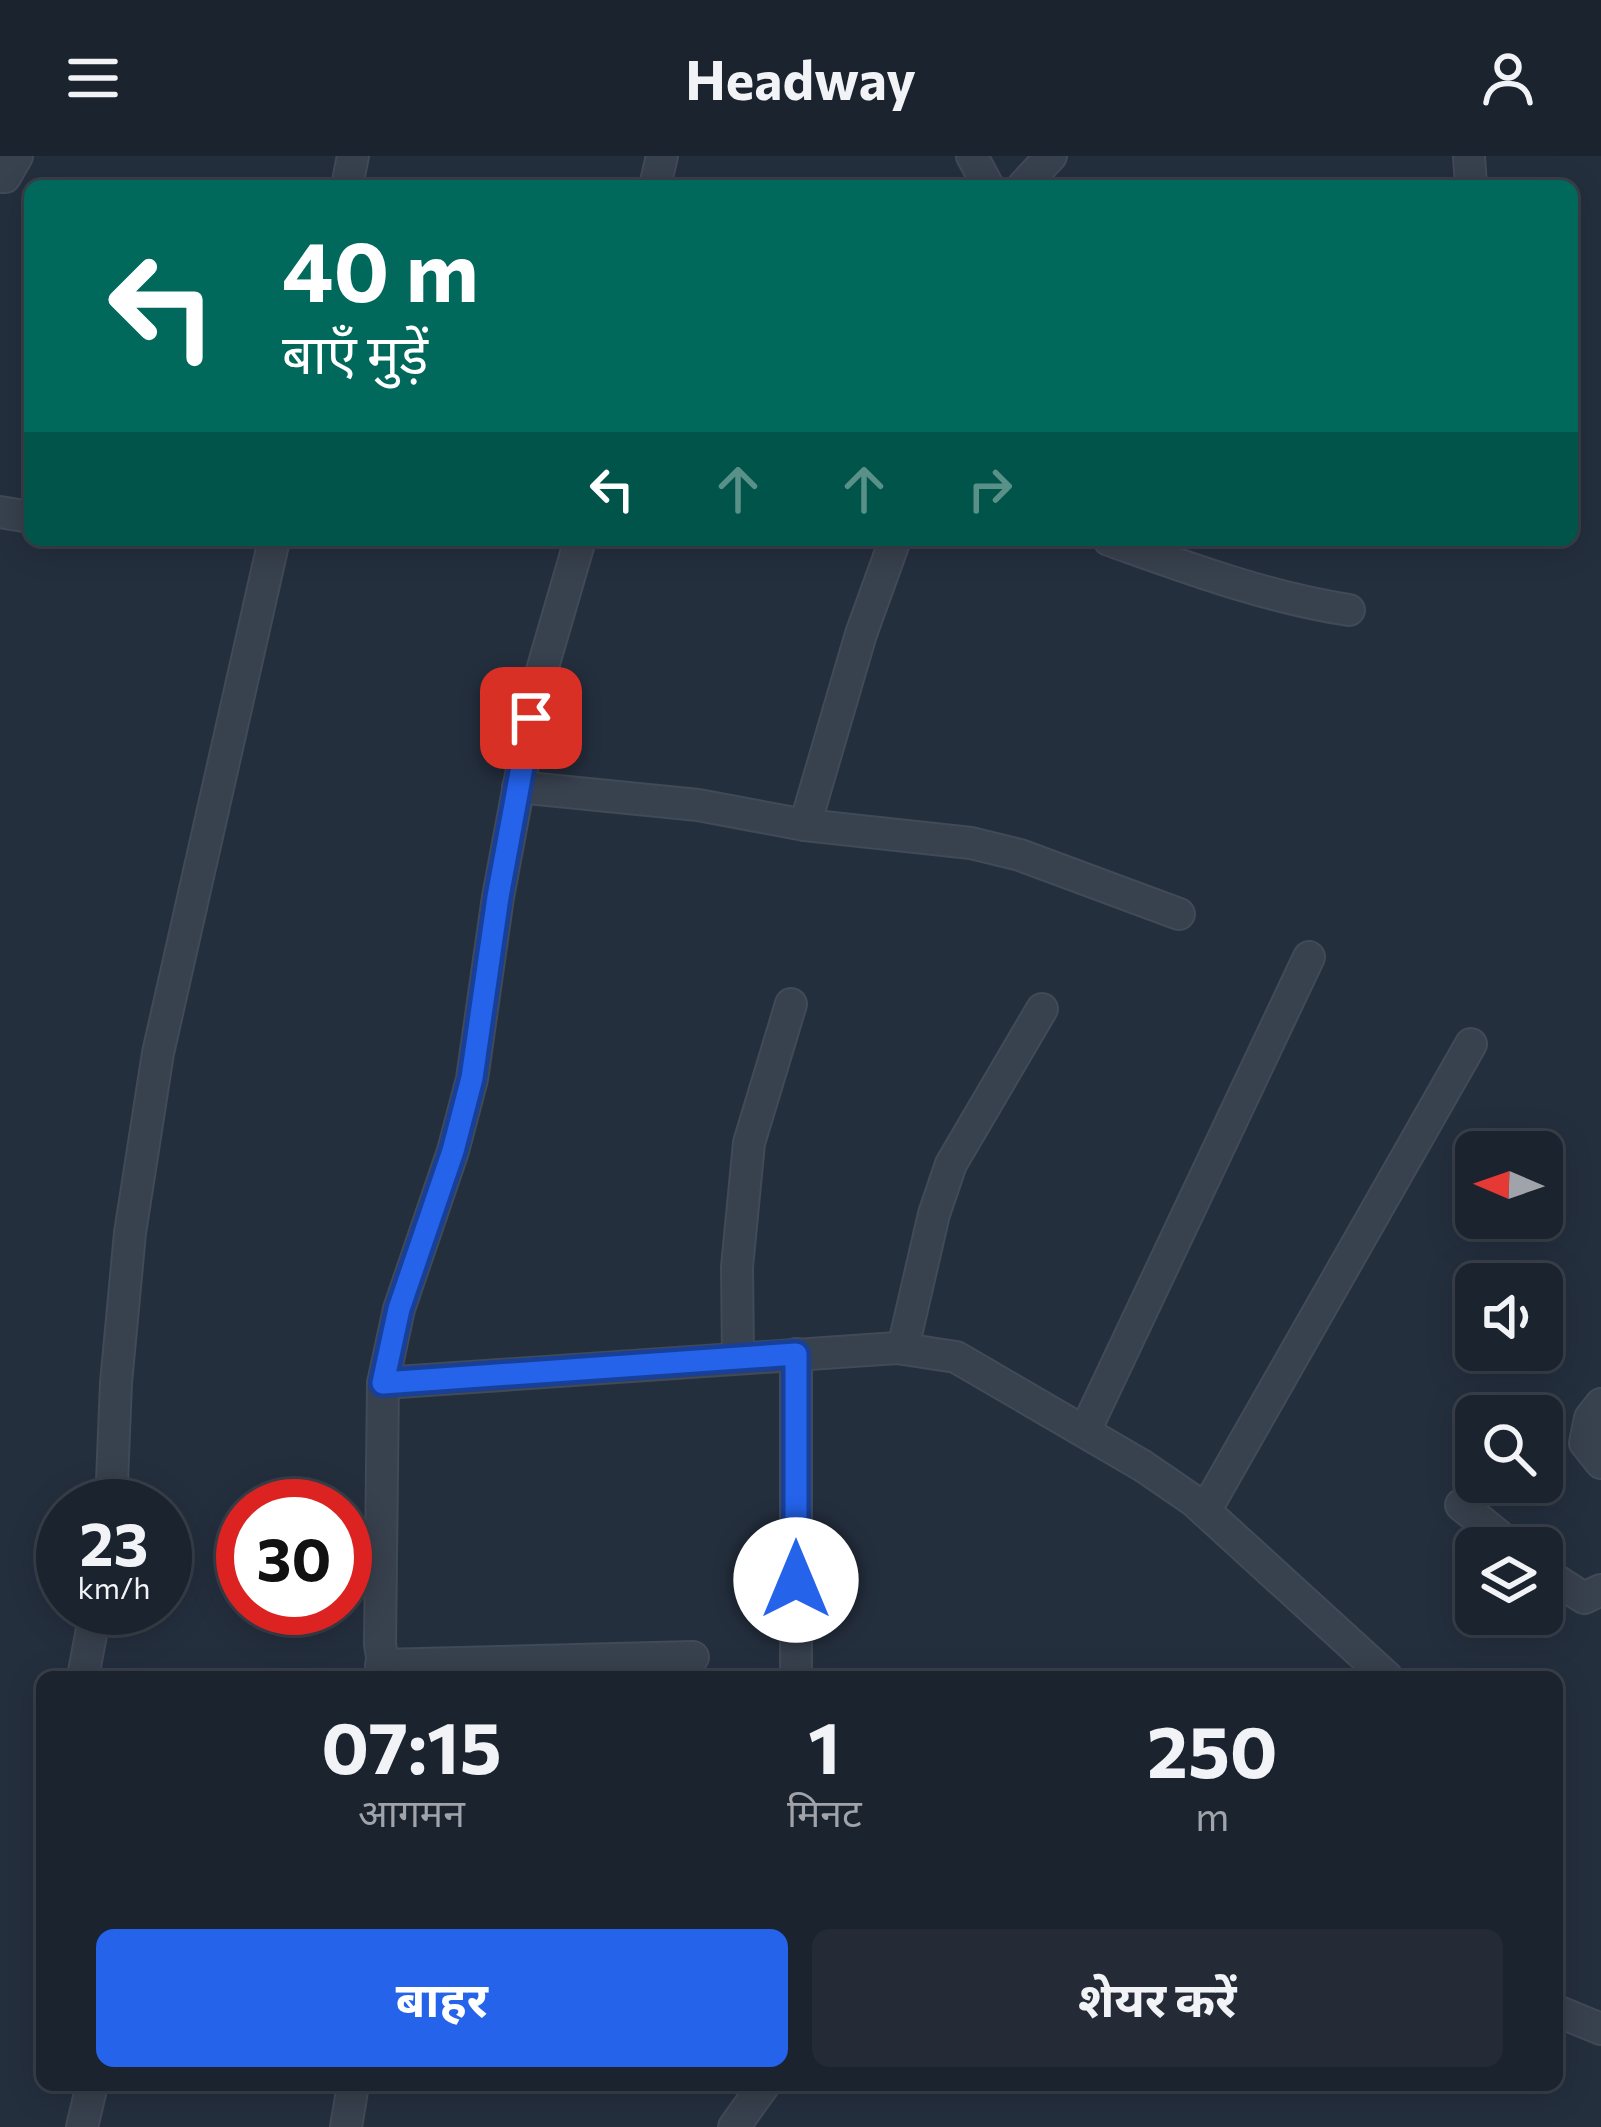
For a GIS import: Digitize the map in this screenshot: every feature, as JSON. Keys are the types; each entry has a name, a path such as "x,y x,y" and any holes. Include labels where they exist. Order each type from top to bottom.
{"street":[{"path":"0,177 5,177 17,156"},
{"path":"1029,180 1052,156"},
{"path":"112,1479 130,1233 158,1053 273,546"},
{"path":"578,546 538,683 472,1078 453,1151 394,1327 383,1383 383,1671 693,1657"},
{"path":"805,825 861,634 893,546"},
{"path":"1126,546 1235,585 1349,610"},
{"path":"518,787 698,805 805,825 971,843 1020,855 1179,914"},
{"path":"1085,1431 1309,956"},
{"path":"738,1357 737,1267 749,1143 791,1004"},
{"path":"903,1348 934,1214 951,1164 1042,1010"},
{"path":"1204,1510 1471,1044"},
{"path":"383,1383 903,1348 956,1357 1144,1466 1204,1510 1380,1671"},
{"path":"796,1354 796,1670"},
{"path":"1601,1404 1590,1418 1586,1443 1601,1463"},
{"path":"1461,1505 1488,1527"},
{"path":"1563,1584 1584,1598 1601,1590"},
{"path":"84,1671 91,1635"},
{"path":"1563,2013 1601,2029"},
{"path":"82,2127 91,2091"},
{"path":"346,2127 352,2091"},
{"path":"734,2127 760,2091"}],"route":[{"path":"531,718 498,897 472,1078 453,1151 388,1345 383,1383 796,1354 796,1580"}]}
